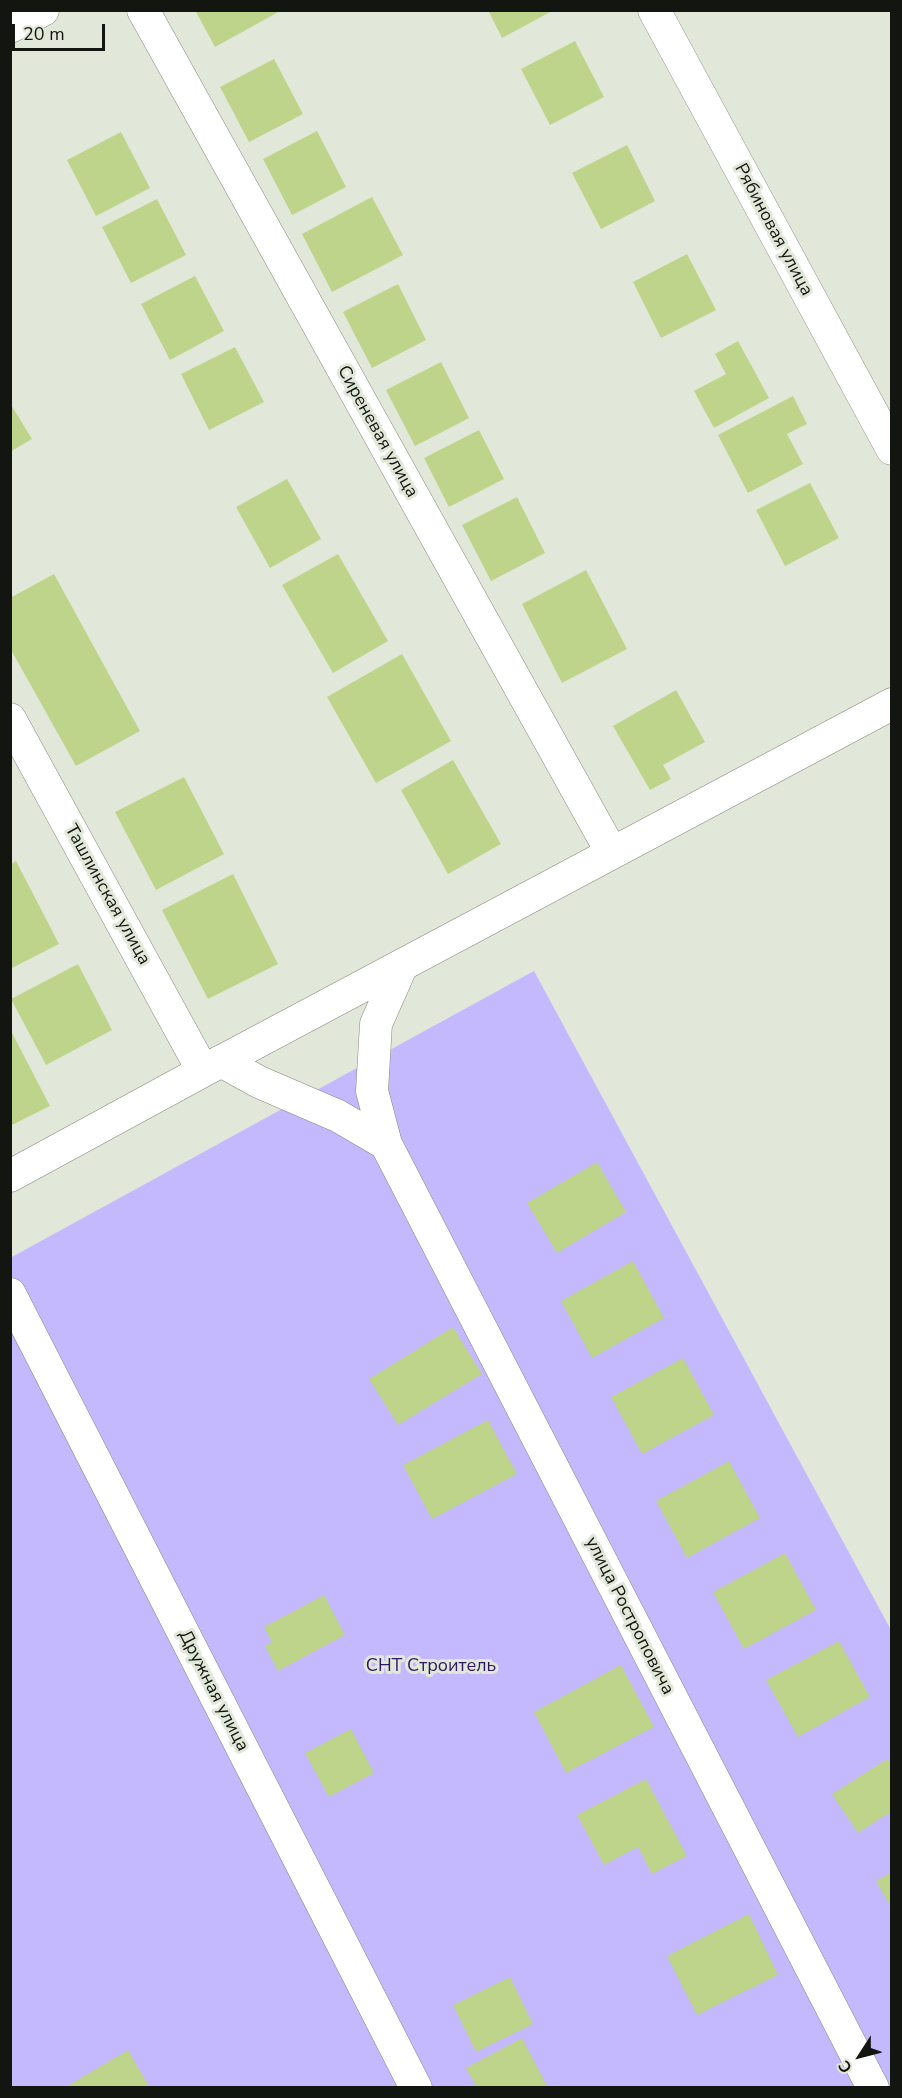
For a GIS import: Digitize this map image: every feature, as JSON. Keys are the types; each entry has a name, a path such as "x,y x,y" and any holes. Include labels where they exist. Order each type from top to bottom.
{"street":[{"path":"10,27 43,10"},
{"name":"Сиреневая улица","path":"143,10 612,853"},
{"name":"Рябиновая улица","path":"654,10 891,449"},
{"path":"10,1176 891,704"},
{"name":"Ташлинская улица","path":"10,719 212,1066"},
{"name":"улица Ростроповича","path":"402,965 376,1024 372,1090 386,1144 873,2088"},
{"path":"212,1066 259,1082 339,1116 386,1144"},
{"name":"Дружная улица","path":"10,1294 416,2088"}],"green space":[{"name":"СНТ Строитель","path":"534,971 891,1630 891,2087 11,2087 10,1258"}],"building":[{"path":"195,10 282,10 215,47"},
{"path":"488,10 554,10 502,38"},
{"path":"575,41 604,97 550,125 521,69"},
{"path":"274,59 303,114 249,142 220,87"},
{"path":"317,131 346,187 292,215 263,159"},
{"path":"121,132 150,188 96,216 67,160"},
{"path":"627,145 655,201 601,229 572,173"},
{"path":"372,197 403,255 332,292 302,234"},
{"path":"157,199 186,255 131,283 102,227"},
{"path":"687,254 716,310 661,338 633,282"},
{"path":"195,276 224,331 170,360 141,304"},
{"path":"398,284 426,340 372,368 343,312"},
{"path":"738,341 769,398 714,428 694,391 726,374 715,354"},
{"path":"235,347 264,402 209,430 181,374"},
{"path":"441,362 469,418 415,446 386,390"},
{"path":"793,396 807,424 787,434 803,464 748,493 718,435"},
{"path":"10,403 32,439 10,452"},
{"path":"479,430 504,479 449,507 424,458"},
{"path":"287,479 321,539 270,568 236,507"},
{"path":"810,483 839,538 785,566 756,510"},
{"path":"517,497 545,553 491,581 462,525"},
{"path":"338,554 388,641 333,673 282,585"},
{"path":"586,570 627,649 562,683 522,604"},
{"path":"54,574 140,731 76,766 10,648 10,598"},
{"path":"402,654 451,741 376,783 327,697"},
{"path":"676,690 705,742 663,765 671,779 650,790 613,726"},
{"path":"453,760 501,844 448,874 401,790"},
{"path":"184,777 224,854 156,890 115,812"},
{"path":"16,861 59,944 10,969 10,865"},
{"path":"233,874 278,964 208,999 162,910"},
{"path":"78,964 112,1030 46,1065 11,999"},
{"path":"10,1029 50,1106 10,1126"},
{"path":"597,1162 626,1212 557,1253 527,1203"},
{"path":"633,1261 664,1318 592,1358 561,1301"},
{"path":"453,1327 482,1374 398,1425 369,1379"},
{"path":"683,1358 714,1415 642,1454 611,1397"},
{"path":"488,1420 517,1474 432,1519 403,1465"},
{"path":"729,1461 760,1518 687,1558 656,1501"},
{"path":"785,1553 816,1610 744,1649 713,1592"},
{"path":"324,1595 345,1635 278,1671 265,1646 272,1642 264,1627"},
{"path":"839,1641 870,1697 798,1737 766,1680"},
{"path":"621,1665 654,1727 566,1773 534,1712"},
{"path":"351,1729 374,1773 329,1797 305,1753"},
{"path":"887,1759 892,1766 892,1811 858,1833 832,1794"},
{"path":"646,1779 687,1856 652,1874 638,1847 604,1865 577,1815"},
{"path":"892,1872 892,1909 876,1881"},
{"path":"749,1914 778,1975 697,2015 667,1956"},
{"path":"510,1977 533,2024 476,2052 453,2005"},
{"path":"522,2038 548,2088 477,2088 466,2068"},
{"path":"128,2050 150,2088 64,2088"}]}
